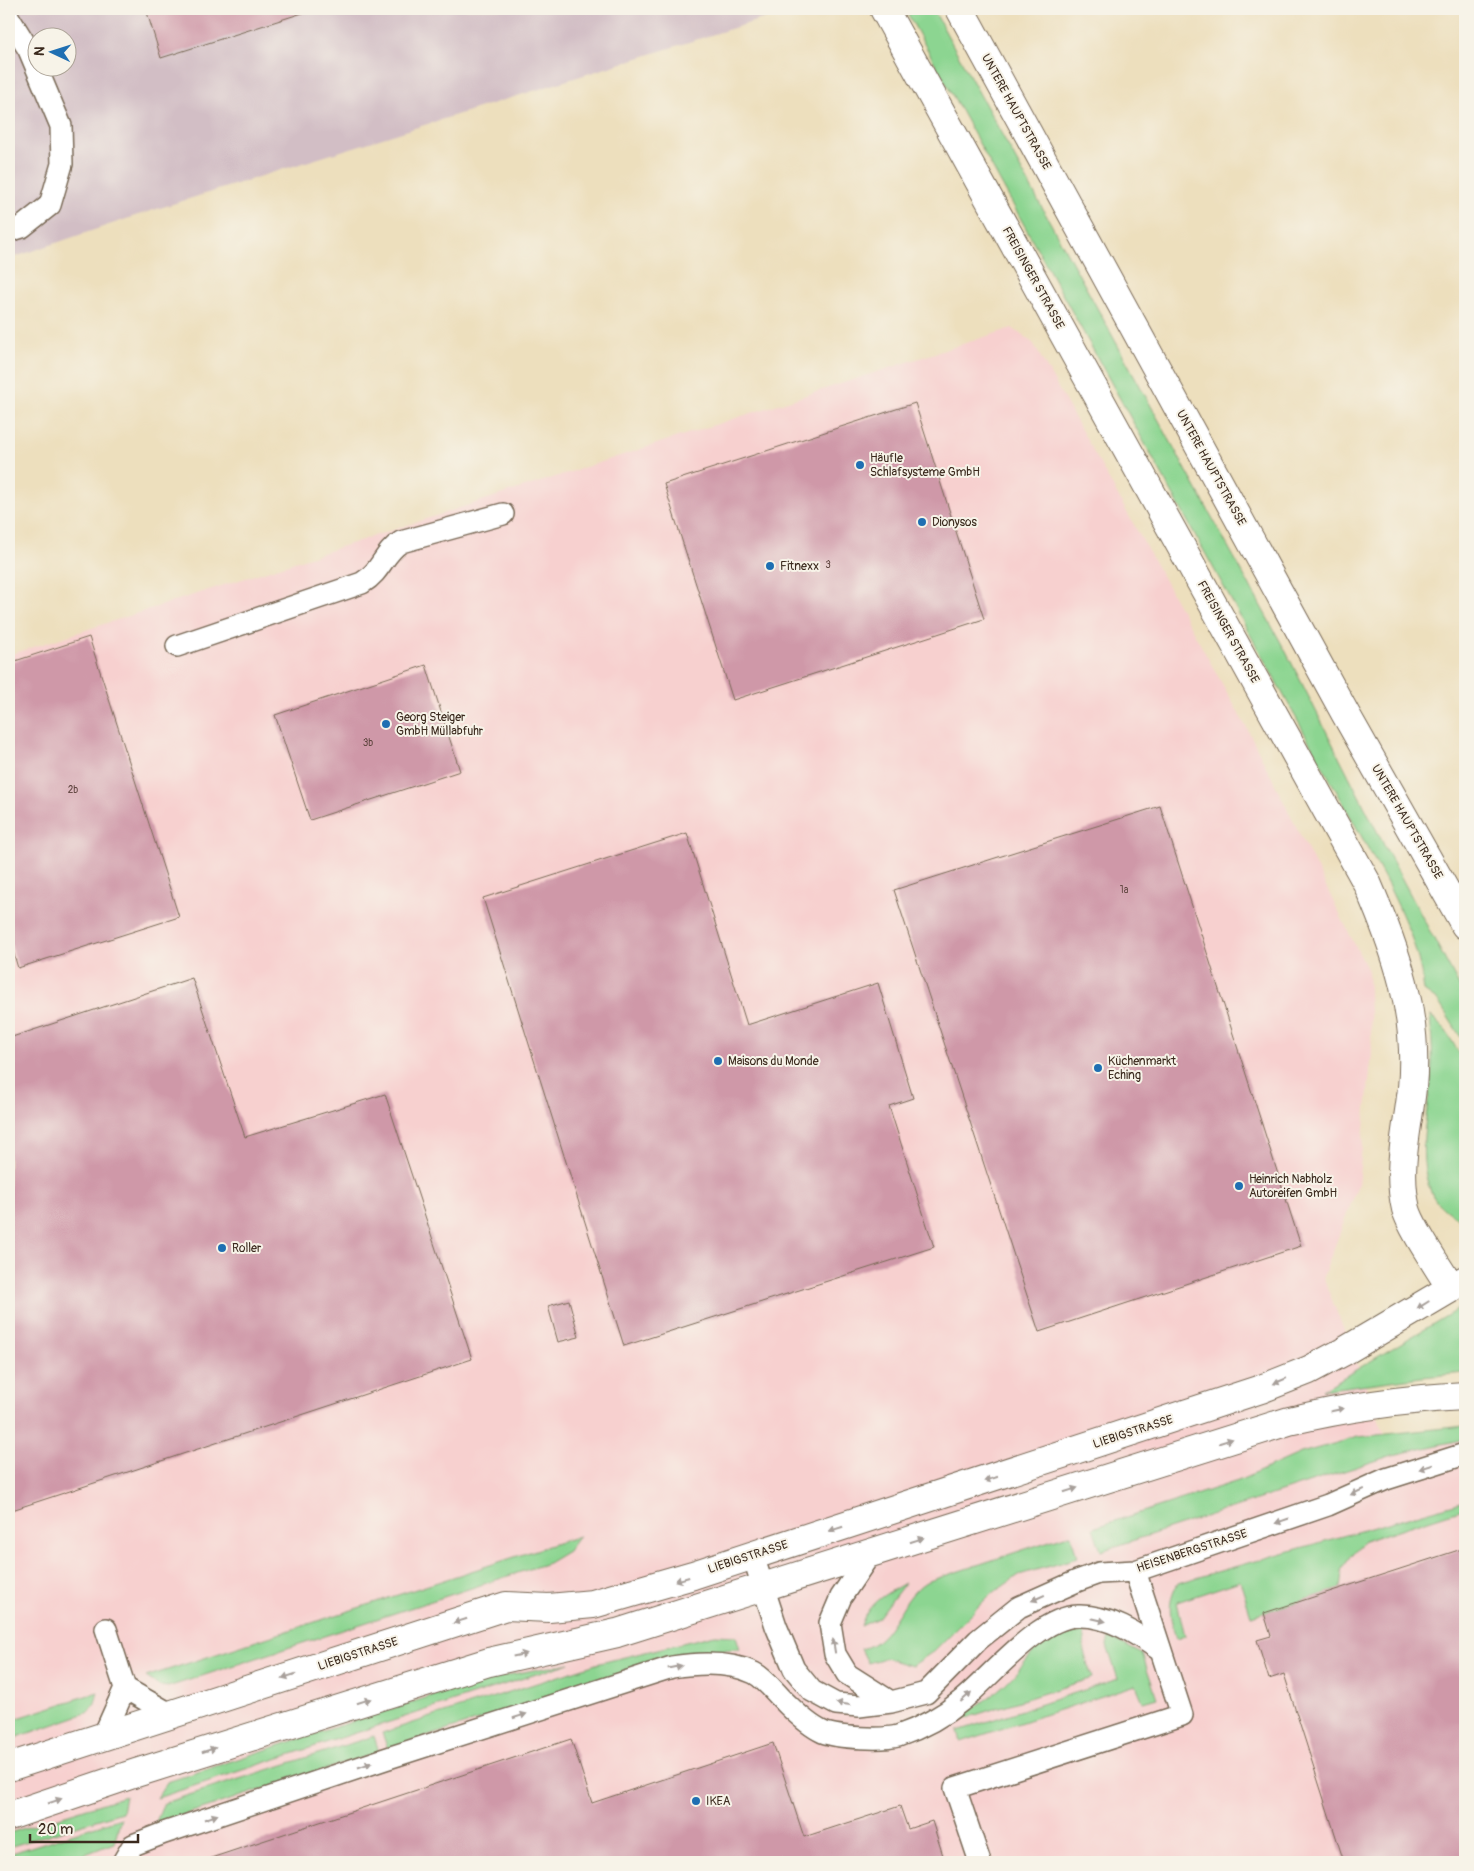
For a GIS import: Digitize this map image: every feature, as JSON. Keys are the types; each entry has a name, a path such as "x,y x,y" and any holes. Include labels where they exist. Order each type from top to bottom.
{"street":[{"name":"FREISINGER STRASSE","path":"884,9 1375,901 1390,937 1406,991 1412,1038 1412,1087 1402,1165 1402,1189 1407,1212 1458,1284"},
{"name":"UNTERE HAUPTSTRASSE","path":"960,9 1340,704 1465,925"},
{"name":"LIEBIGSTRASSE","path":"9,1766 506,1606 549,1608 592,1604 753,1556 1262,1389 1343,1352 1458,1284"},
{"path":"9,1816 136,1773 489,1662 617,1633 763,1589 1289,1421 1341,1409 1412,1399 1465,1396"}],"lane":[{"path":"9,18 29,50 61,126 62,164 50,205 22,227 9,231"},
{"path":"178,646 362,583 381,567 391,548 401,542 503,514"},
{"name":"HEISENBERGSTRASSE","path":"753,1556 763,1589 794,1669 812,1691 836,1704 859,1706 891,1702 926,1693 978,1640 1019,1607 1099,1573 1135,1571 1328,1506 1386,1480 1465,1454"},
{"path":"870,1554 841,1597 830,1624 835,1654 847,1674 891,1702"},
{"path":"980,1862 955,1788 1182,1715 1135,1571"},
{"path":"123,1862 133,1845 164,1833 384,1759 672,1667 701,1662 745,1670 756,1674 799,1716 823,1732 866,1739 896,1736 926,1725 960,1702 1028,1639 1056,1621 1079,1616 1102,1620 1132,1630 1161,1651"},
{"path":"104,1735 125,1688 106,1629"},
{"path":"125,1688 170,1714"}],"shaded area":[{"path":"9,9 794,9 144,213 9,259"},
{"path":"1012,328 1033,343 1249,732 1368,971 1372,1053 1358,1185 1323,1277 1393,1455 1465,1439 1465,1862 9,1862 9,655"}],"green space":[{"path":"905,9 933,9 1286,652 1385,847 1465,997 1465,1044 1438,1001 1424,991 1422,975 1414,947 1385,879"},
{"path":"1430,1015 1446,1031 1465,1063 1465,1222 1437,1202 1426,1177 1424,1144 1432,1062"},
{"path":"1465,1305 1465,1373 1322,1390"},
{"path":"1465,1426 1465,1439 1393,1455 1101,1551 1093,1528 1238,1481 1301,1453 1358,1437"},
{"path":"1465,1501 1465,1508 1364,1541 1350,1556 1342,1571 1340,1589 1251,1616 1240,1581 1177,1602 1185,1636 1176,1639 1170,1610 1174,1591 1178,1583"},
{"path":"1071,1534 1077,1558 1019,1575 989,1596 934,1651 912,1666 885,1658 868,1663 861,1649 872,1645 881,1638 909,1598 926,1582"},
{"path":"579,1536 568,1551 548,1563 168,1687 159,1686 146,1677"},
{"path":"905,1583 878,1618 861,1626 868,1611 878,1600"},
{"path":"1084,1632 1084,1652 1092,1678 953,1722 998,1690 1037,1648 1045,1642 1055,1637"},
{"path":"715,1635 736,1636 740,1649 695,1651 388,1749 382,1733 596,1664"},
{"path":"1109,1637 1142,1654 1157,1698 1143,1702 1136,1685 961,1742 958,1731 1118,1679 1107,1646"},
{"path":"570,1663 157,1798 167,1782 477,1681"},
{"path":"98,1692 95,1704 89,1712 9,1740 9,1721"},
{"path":"374,1736 379,1752 155,1824 164,1803"},
{"path":"125,1796 122,1812 9,1847 9,1833"},
{"path":"121,1818 114,1843 65,1862 9,1862 9,1854"}],"building":[{"path":"146,9 315,9 161,58"},
{"path":"915,403 984,619 733,700 664,484"},
{"path":"89,637 179,917 18,968 9,938 9,663"},
{"path":"426,665 460,771 310,820 275,715"},
{"name":"Küchenmarkt Eching","path":"1160,806 1301,1246 1039,1332 894,890"},
{"name":"Maisons du Monde","path":"687,833 747,1025 878,983 913,1098 889,1106 934,1247 624,1346 483,898"},
{"name":"Roller","path":"192,978 245,1137 385,1094 472,1359 9,1511 9,1038"},
{"path":"569,1300 579,1337 558,1342 548,1306"},
{"path":"1465,1548 1465,1862 1344,1862 1284,1674 1269,1679 1257,1640 1271,1636 1264,1613"},
{"path":"571,1739 592,1803 773,1743 804,1837 900,1806 908,1829 932,1821 945,1862 199,1862"}],"place":[{"name":"Häufle Schlafsysteme GmbH","path":"860,465"},
{"name":"Dionysos","path":"922,522"},
{"name":"Fitnexx","path":"770,566"},
{"name":"Georg Steiger GmbH Müllabfuhr","path":"386,724"},
{"name":"Maisons du Monde","path":"718,1061"},
{"name":"Küchenmarkt Eching","path":"1098,1068"},
{"name":"Heinrich Nabholz Autoreifen GmbH","path":"1239,1186"},
{"name":"Roller","path":"222,1248"},
{"name":"IKEA","path":"696,1801"}]}
